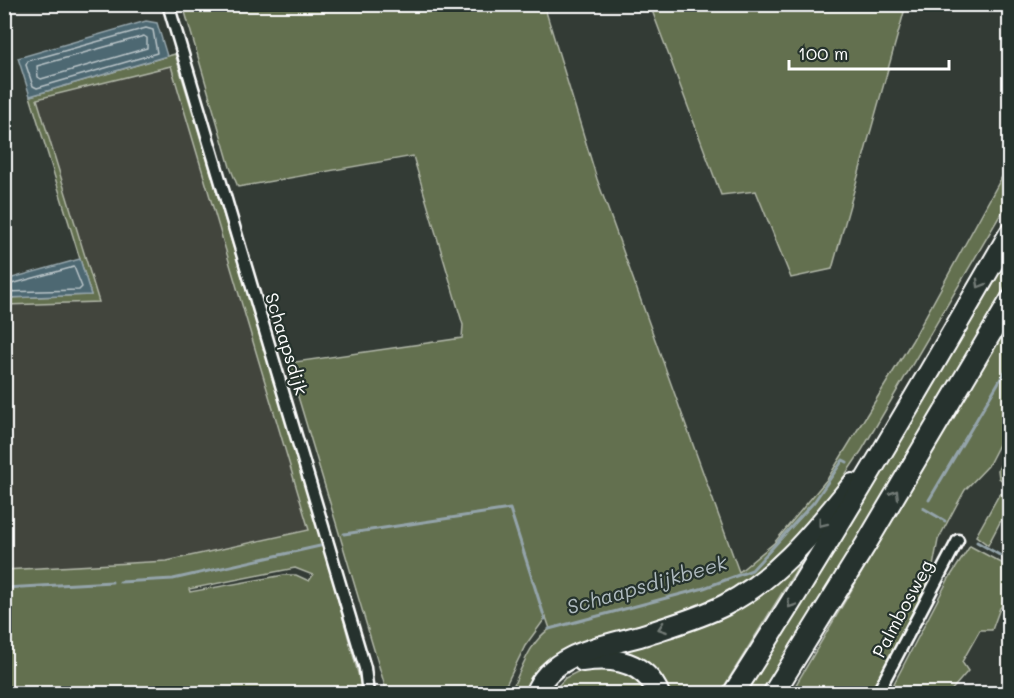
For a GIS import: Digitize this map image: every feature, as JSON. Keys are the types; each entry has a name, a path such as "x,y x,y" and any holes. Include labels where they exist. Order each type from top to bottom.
{"highway":[{"path":"733,693 811,572 898,428 1010,234"},
{"path":"773,693 866,544 1010,301"},
{"path":"535,693 554,668 574,656 700,615 746,593 778,569 808,540 898,428"},
{"path":"546,693 554,680 582,661 605,658 624,661 639,669 656,685 659,693"}],"street":[{"name":"Schaapsdijk","path":"168,4 365,668 368,693"},
{"name":"Palmbosweg","path":"877,693 958,540"}],"shaded area":[{"path":"171,66 310,530 167,561 5,570 4,305 99,302 37,99"}],"green space":[{"path":"183,5 544,5 597,179 739,572 774,543 828,478 912,341 1009,164 1009,200 862,450 826,503 781,558 736,590 690,612 591,642 530,693 510,693 531,649 550,629 546,617 525,646 502,693 387,693 288,363 462,338 463,325 413,156 238,187 230,167"},
{"path":"650,5 906,5 832,269 791,278 756,191 721,195"},
{"path":"175,54 322,541 362,688 341,691 341,694 304,693 305,690 258,694 5,693 4,570 167,561 309,530 171,66 37,99 99,302 5,305 5,298 91,295 30,96","holes":["295,568 313,575 309,581 296,575 284,575 190,592 189,589"]},
{"path":"1009,242 1009,280 893,484 763,693 741,694"},
{"path":"1009,322 1009,425 988,466 965,490 938,540 931,577 871,693 791,693"},
{"path":"1009,448 1009,485 999,478 998,470"},
{"path":"1000,493 1009,497 1009,505 988,545 976,536"},
{"path":"822,528 720,693 663,693 596,653 709,617"},
{"path":"970,546 1009,567 1009,599 1000,608 992,630 980,630 962,662 968,671 949,693 889,693 948,580"},
{"path":"585,668 621,671 635,679 649,694 551,694 565,678"}],"water":[{"path":"146,21 157,23 167,56 30,96 18,58"},
{"path":"80,259 91,295 5,298 5,280"}],"waterway":[{"path":"929,500 1010,363"},
{"name":"Schaapsdijkbeek","path":"549,629 704,588 752,570 814,502 843,460 847,462"},
{"name":"Schaapsdijkbeek","path":"923,508 945,521"},
{"name":"Schaapsdijkbeek","path":"344,534 510,509 545,619"},
{"name":"Schaapsdijkbeek","path":"977,542 1010,561"},
{"name":"Schaapsdijkbeek","path":"120,582 173,579 320,546"},
{"name":"Schaapsdijkbeek","path":"4,588 112,582"}]}
